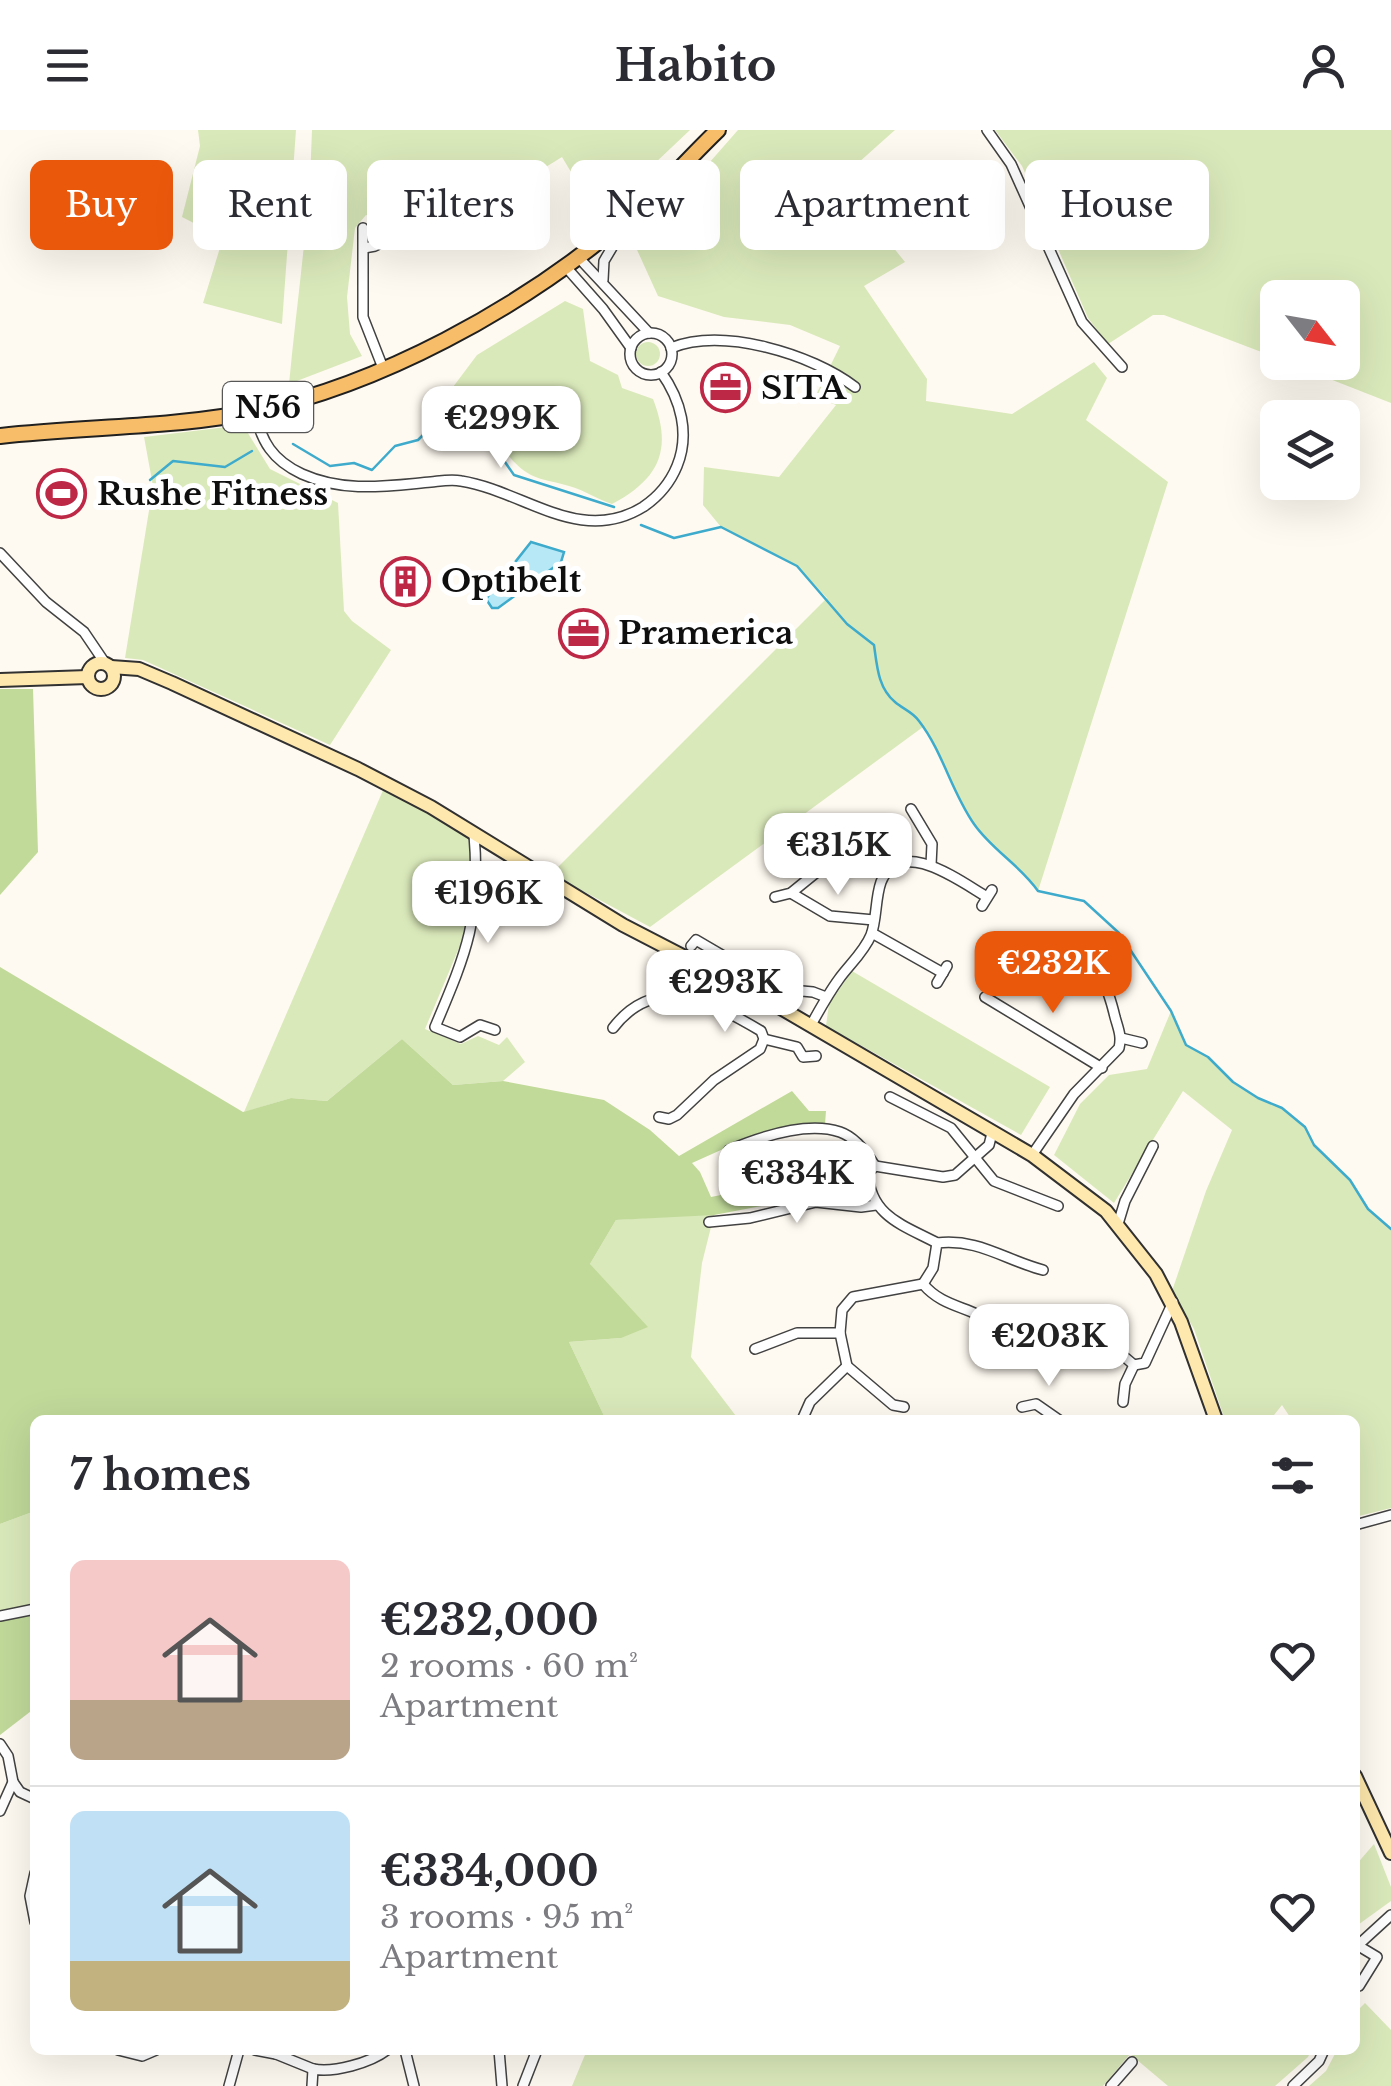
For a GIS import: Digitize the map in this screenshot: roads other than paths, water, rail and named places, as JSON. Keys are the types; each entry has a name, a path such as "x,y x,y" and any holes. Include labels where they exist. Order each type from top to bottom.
{"main road":[{"name":"N56","path":"687,160 718,130"},
{"name":"N56","path":"0,436 176,422 254,410 316,393 439,343 586,250"}],"street":[{"path":"987,130 1011,164 1082,322 1122,367"},
{"path":"363,228 363,317 383,368"},
{"path":"602,280 604,260 610,250"},
{"path":"578,256 640,326 662,337 671,348 670,362 661,372 648,374 636,369 630,357 638,338 649,333"},
{"path":"565,266 631,348"},
{"path":"671,348 710,340 752,346 813,362 855,387"},
{"path":"254,410 268,449 287,466 323,482 351,488 454,480 476,483 568,519 587,523 610,521 631,514 660,492 680,456 682,420 676,398 661,372"},
{"path":"0,553 46,602 84,632 94,646 100,668 113,682"},
{"path":"100,668 91,685 98,689 133,676 157,677"},
{"path":"0,680 100,668 140,669 358,768 431,806 623,925 811,1025 1032,1155 1091,1198 1118,1224 1173,1302 1202,1372 1215,1415"},
{"path":"911,809 932,844 931,865"},
{"path":"822,826 847,866"},
{"path":"474,834 478,874 475,920 466,953 435,1027 460,1037 480,1025 496,1030"},
{"path":"775,897 791,893 839,854"},
{"path":"811,1025 872,933 881,882 888,870 900,863 918,861 987,898"},
{"path":"791,893 830,916 874,920"},
{"path":"872,933 942,974"},
{"path":"691,946 696,940 780,988 813,992 826,998"},
{"path":"1032,1155 1074,1094 1119,1048 1121,1038 1110,990 1092,966 1070,954"},
{"path":"723,1012 739,986"},
{"path":"613,1028 631,1008 678,990 761,1031 764,1039 760,1049 714,1080 677,1116 659,1116"},
{"path":"985,997 1102,1068"},
{"path":"1121,1038 1142,1044"},
{"path":"764,1039 798,1047 803,1057 816,1056"},
{"path":"890,1097 950,1128 994,1180 1058,1206"},
{"path":"731,1156 729,1150 770,1136 805,1130 838,1131 854,1140 874,1166 943,1177 965,1169 989,1144 992,1133"},
{"path":"1118,1224 1125,1202 1145,1174 1153,1146"},
{"path":"874,1166 868,1173 869,1191 876,1205 937,1243 982,1245 1043,1270"},
{"path":"710,1222 750,1218 816,1202 876,1205"},
{"path":"904,1408 894,1405 846,1366 840,1342 842,1310 853,1297 923,1284 933,1268 937,1243"},
{"path":"923,1284 943,1301 983,1316 990,1323"},
{"path":"1053,1335 1100,1343 1134,1365 1145,1362 1173,1302"},
{"path":"755,1349 798,1333 840,1333"},
{"path":"1123,1402 1125,1384 1134,1365"},
{"path":"804,1415 810,1402 846,1366"},
{"path":"1022,1407 1036,1404 1052,1415"},
{"path":"1360,1524 1391,1515"},
{"path":"0,1616 30,1610"},
{"path":"0,1744 8,1756 14,1782 20,1792 30,1796"},
{"path":"0,1811 14,1782"},
{"path":"1360,1796 1391,1853"},
{"path":"1360,1943 1391,1915"},
{"path":"1360,1949 1376,1957 1360,1983"},
{"path":"155,2055 160,2068"},
{"path":"229,2086 238,2055"},
{"path":"283,2055 313,2069 326,2070 377,2055"},
{"path":"406,2055 414,2086"},
{"path":"499,2055 502,2086"},
{"path":"523,2086 536,2055"},
{"path":"1293,2086 1321,2055"},
{"path":"1111,2086 1132,2062"},
{"path":"312,2086 313,2069"}],"water":[{"path":"531,542 564,552 561,562 498,608 492,608 486,599"}],"waterway":[{"path":"293,444 330,466 354,463 372,470 395,446 418,440 440,418 468,435 484,432 514,475 614,507"},
{"path":"150,480 173,461 225,467 252,451"},
{"path":"641,525 674,538 721,527 797,566 847,624 874,645 885,690 917,718 981,833 1038,891 1084,901 1119,933 1171,1011 1186,1045 1208,1057 1233,1082 1282,1108 1305,1127 1314,1145 1350,1180 1368,1209 1391,1229"}],"place":[{"name":"SITA","path":"726,388"},
{"name":"Rushe Fitness","path":"62,494"},
{"name":"Optibelt","path":"406,581"},
{"name":"Pramerica","path":"583,633"}]}
